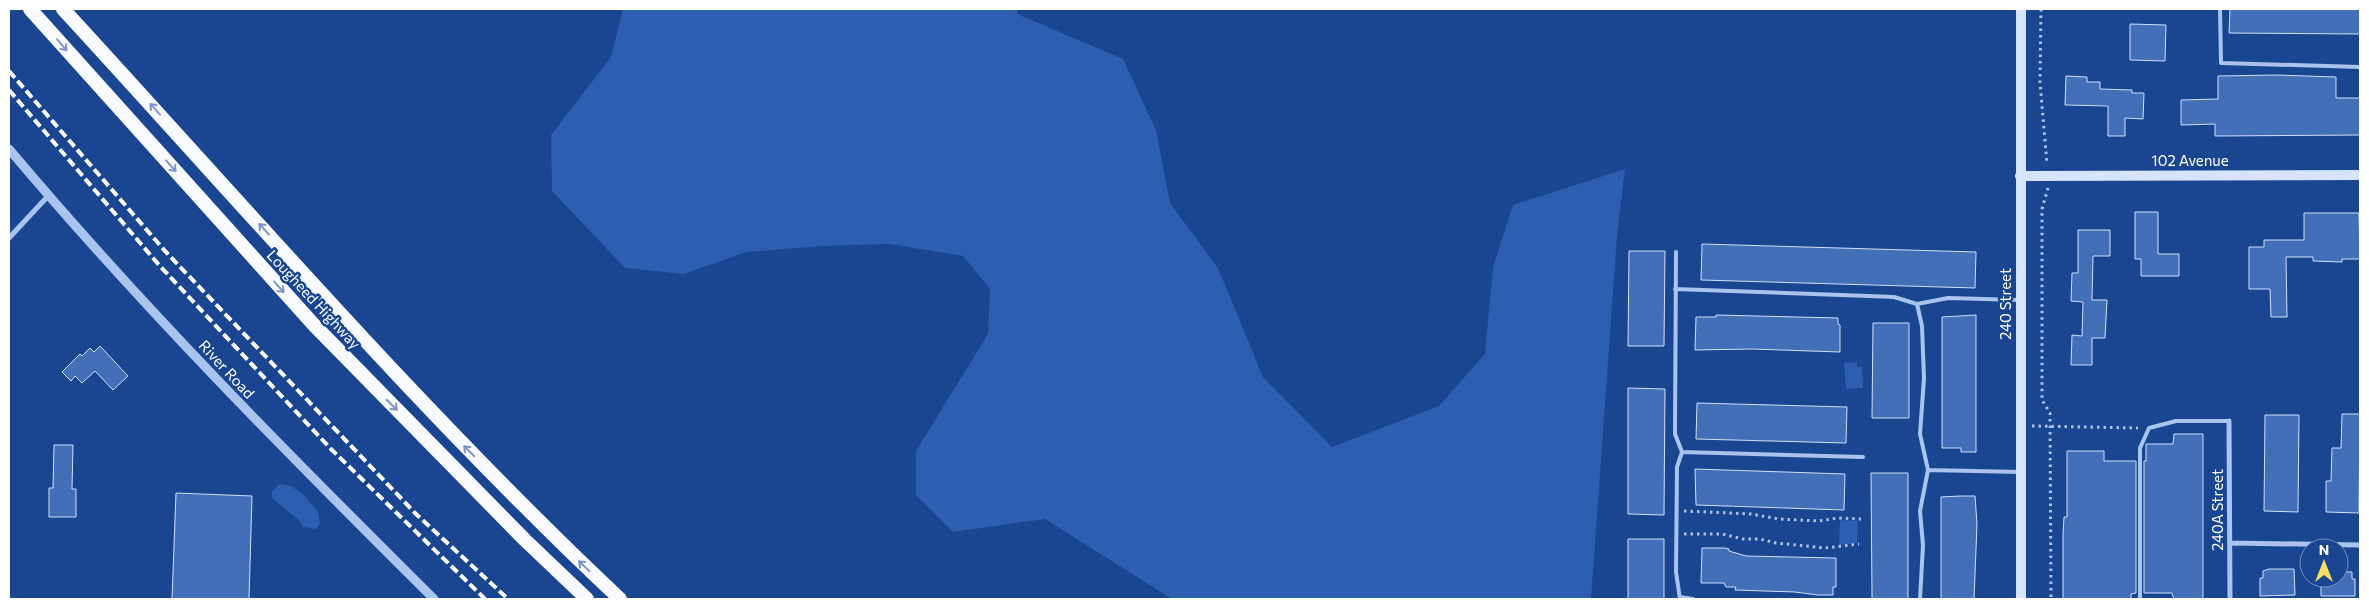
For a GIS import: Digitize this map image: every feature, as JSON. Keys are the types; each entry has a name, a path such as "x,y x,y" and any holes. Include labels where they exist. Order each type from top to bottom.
{"highway":[{"name":"Lougheed Highway","path":"30,9 314,325 518,533 588,599"},
{"name":"Lougheed Highway","path":"64,9 444,425 561,544 620,599"}],"main road":[{"name":"240 Street","path":"2020,599 2021,9"},
{"name":"102 Avenue","path":"2020,176 2360,175"}],"street":[{"name":"River Road","path":"9,149 48,196 278,444 434,599"},
{"path":"9,238 48,196"},
{"name":"240A Street","path":"2229,421 2230,599"},
{"path":"2230,543 2360,545"}],"lane":[{"path":"2220,9 2221,64 2360,67"},
{"path":"1676,252 1675,434 1682,452 1677,467 1676,572 1680,598 1693,599"},
{"path":"1675,289 1870,296 1894,298 1917,304 1948,298 2020,300"},
{"path":"1917,304 1922,326 1924,378 1920,434 1928,470 1920,511 1923,545 1920,599"},
{"path":"2140,599 2140,448 2149,428 2176,421 2229,421"},
{"path":"1682,452 1863,457"},
{"path":"1928,470 2020,472"}],"path":[{"path":"2041,9 2040,82 2047,154"},
{"path":"2048,191 2042,209 2042,400 2050,413 2051,599"},
{"path":"2020,426 2149,428"},
{"path":"1684,519 1684,511 1751,514 1779,519 1819,521 1838,518 1860,519"},
{"path":"1684,526 1684,534 1722,534 1743,539 1760,539 1776,543 1825,548 1859,544"}],"shaded area":[{"path":"623,9 1017,9 1017,14 1123,59 1156,130 1170,203 1218,268 1263,377 1332,447 1439,406 1485,354 1493,267 1513,205 1625,169 1617,236 1591,599 1172,599 1045,519 953,532 916,495 916,451 988,334 990,289 963,256 890,244 822,246 746,252 684,274 625,268 552,191 551,135 611,57"},
{"path":"1857,362 1857,367 1862,367 1863,388 1846,389 1844,363"},
{"path":"279,484 291,486 304,495 318,512 320,524 316,529 303,527 300,521 272,498 272,492"},
{"path":"1840,520 1858,521 1857,543 1839,545"}],"building":[{"path":"2230,9 2360,9 2360,34 2229,33"},
{"path":"2130,24 2166,25 2165,61 2130,60"},
{"path":"2066,76 2087,77 2087,82 2100,82 2100,89 2132,90 2132,93 2144,93 2143,119 2125,118 2125,136 2108,136 2108,106 2065,105"},
{"path":"2218,76 2336,77 2336,98 2360,98 2360,135 2215,136 2215,124 2181,125 2181,100 2218,99"},
{"path":"2135,212 2158,212 2158,254 2179,254 2179,276 2141,276 2141,259 2135,259"},
{"path":"2304,213 2359,213 2360,259 2342,259 2342,262 2313,261 2313,257 2286,257 2287,317 2271,317 2270,289 2249,289 2249,247 2264,247 2264,240 2304,240"},
{"path":"2078,230 2110,230 2110,256 2093,256 2092,300 2107,300 2105,338 2092,338 2092,365 2071,365 2072,335 2082,336 2083,302 2071,301 2072,273 2078,273"},
{"path":"1702,244 1976,252 1975,288 1701,280"},
{"path":"1629,251 1665,251 1664,346 1628,346"},
{"path":"1716,315 1838,318 1838,324 1840,325 1840,352 1752,349 1695,350 1696,317 1716,317"},
{"path":"1976,315 1976,452 1961,452 1961,448 1942,448 1942,317"},
{"path":"1873,323 1909,323 1909,418 1872,418"},
{"path":"100,346 128,376 113,390 95,371 82,383 75,376 71,381 62,372 80,354 82,356 90,348 94,352"},
{"path":"1628,388 1665,389 1664,515 1628,514"},
{"path":"1697,403 1847,407 1846,443 1696,439"},
{"path":"2342,414 2360,414 2359,513 2326,512 2326,481 2331,481 2332,448 2341,448"},
{"path":"2265,415 2299,415 2298,512 2264,511"},
{"path":"2174,434 2203,434 2203,599 2174,599 2172,593 2144,593 2144,461 2146,461 2146,444 2173,444"},
{"path":"54,445 73,445 72,489 76,489 76,517 49,517 49,488 53,488"},
{"path":"2067,451 2104,451 2104,461 2136,461 2136,593 2131,594 2131,599 2063,599 2063,534 2064,517 2067,517"},
{"path":"1695,469 1845,474 1844,510 1696,505"},
{"path":"1871,473 1908,473 1908,599 1872,599"},
{"path":"176,493 252,496 249,599 172,599"},
{"path":"1975,496 1977,524 1974,599 1941,599 1941,497"},
{"path":"1628,539 1664,539 1664,599 1628,599"},
{"path":"1702,548 1725,548 1746,556 1836,558 1836,587 1833,587 1833,595 1818,595 1795,592 1735,590 1736,587 1726,587 1724,583 1701,583"},
{"path":"2269,569 2294,569 2295,595 2260,596 2260,578 2263,578 2263,571"},
{"path":"2349,572 2352,572 2352,579 2355,579 2355,596 2321,596 2321,588 2349,588"}],"railway":[{"path":"9,71 165,251 416,514 508,599"},
{"path":"9,90 159,265 331,449 485,599"}]}
